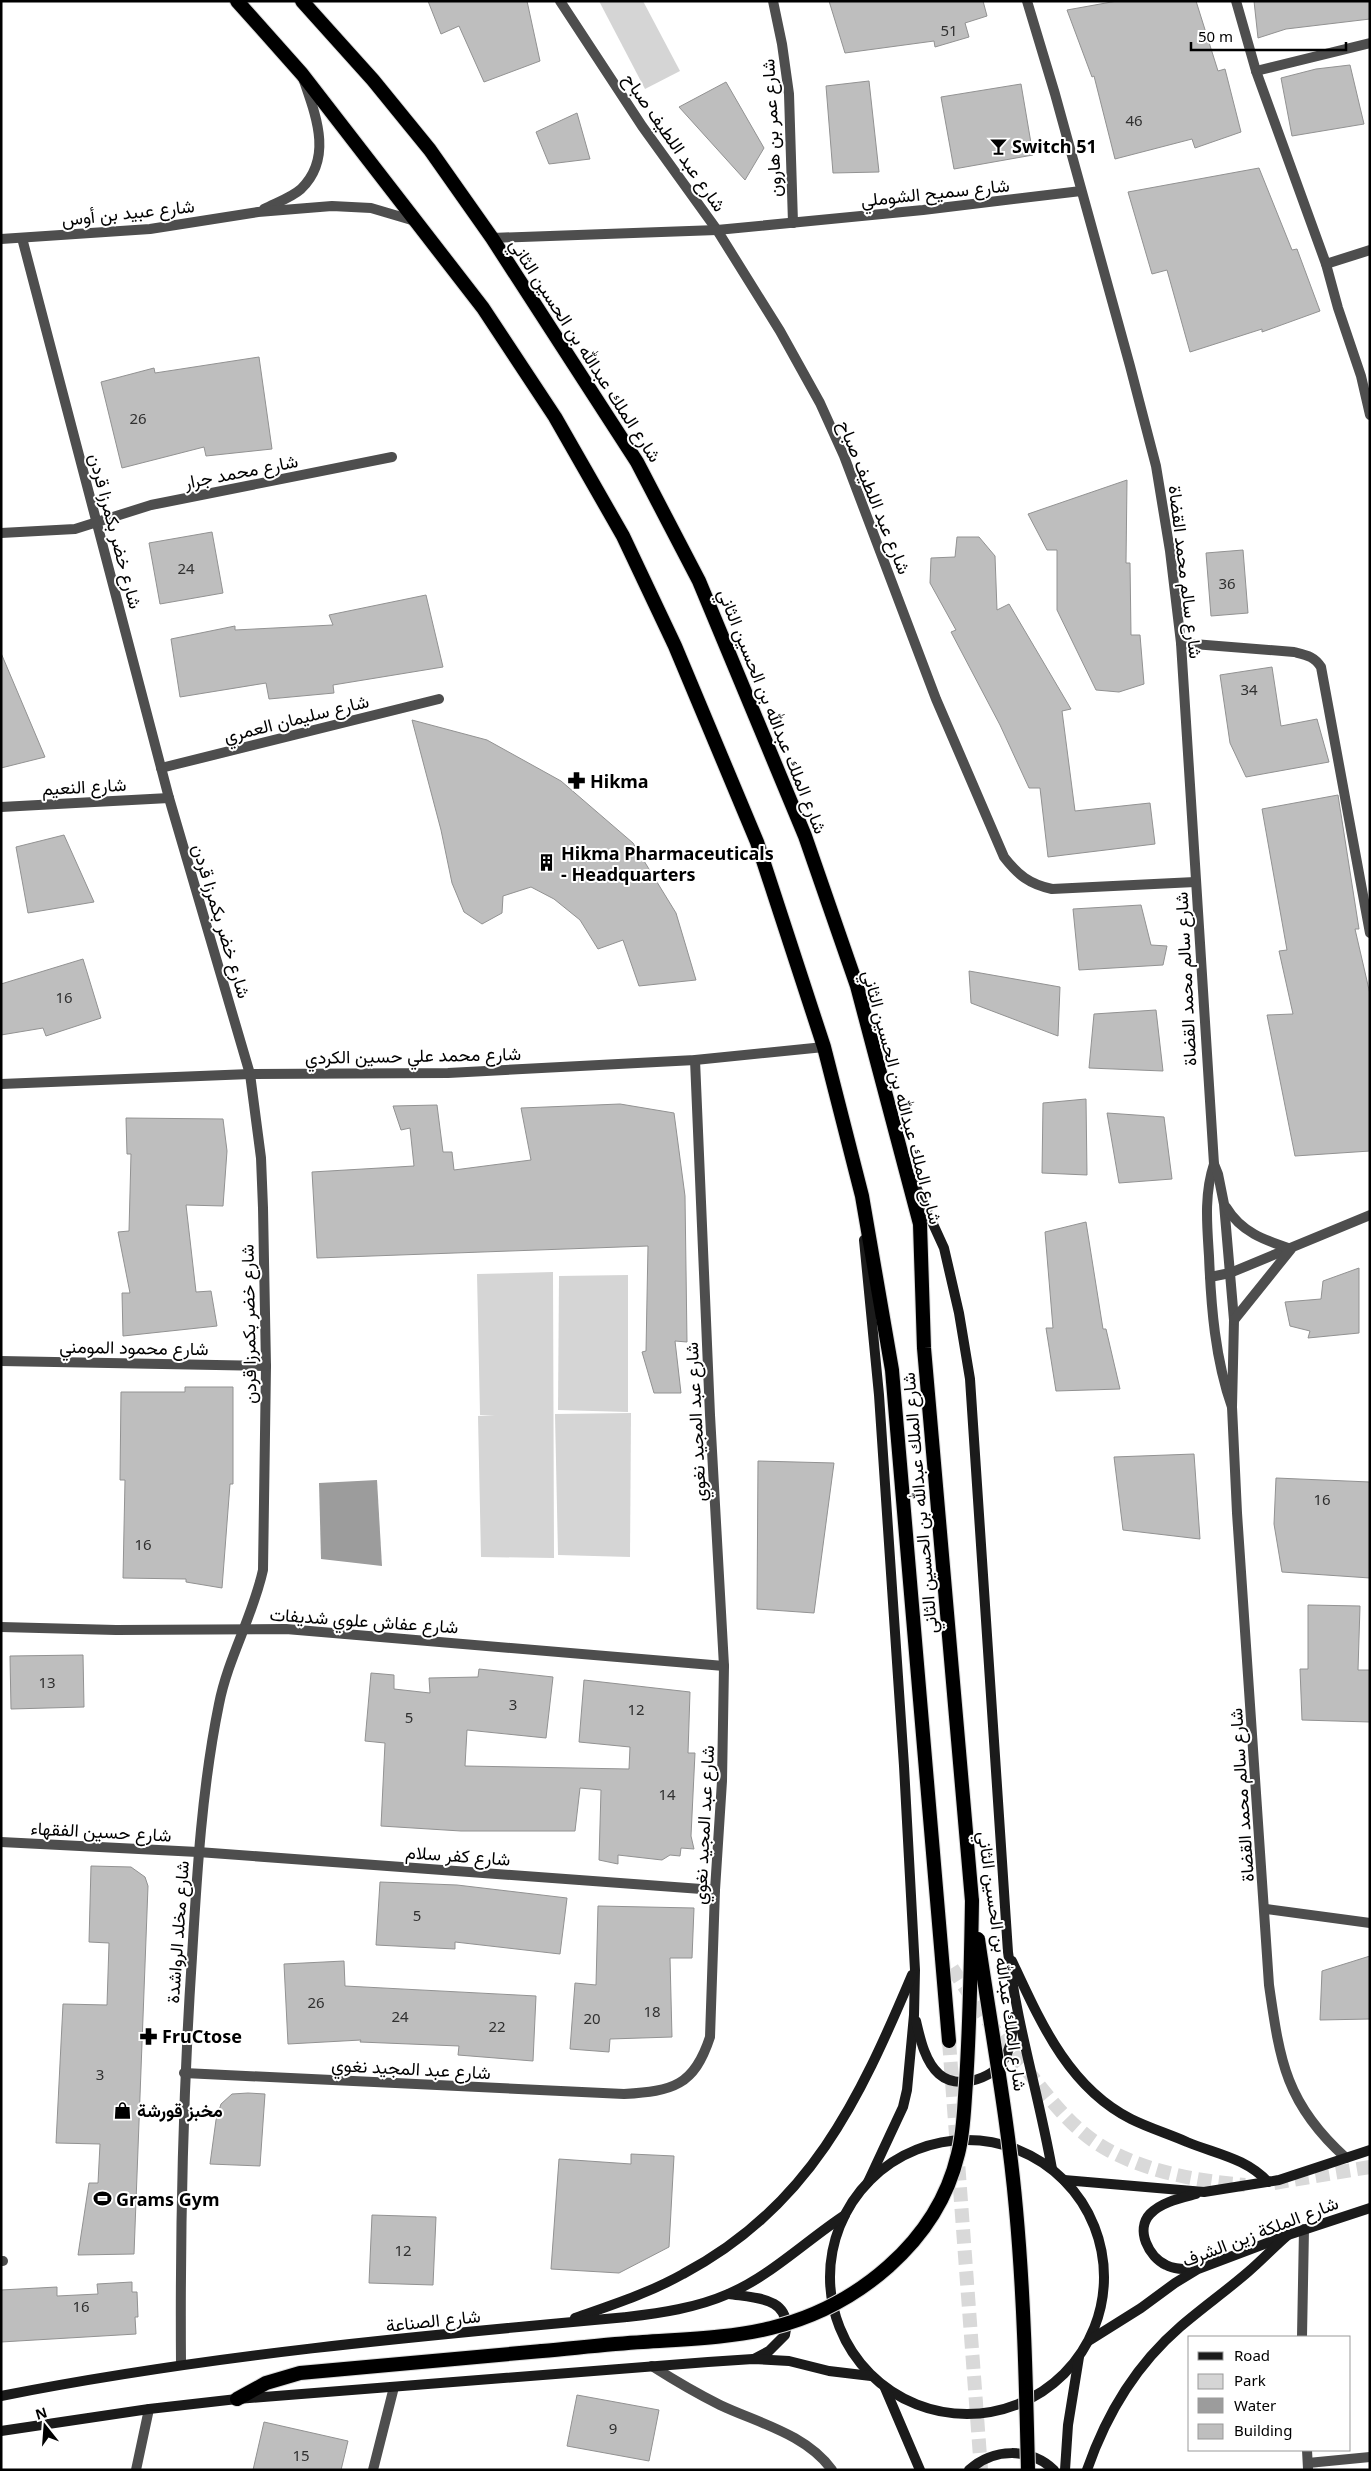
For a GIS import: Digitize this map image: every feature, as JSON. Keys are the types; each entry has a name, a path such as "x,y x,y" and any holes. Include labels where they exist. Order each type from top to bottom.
{"highway":[{"name":"شارع الملك عبدالله بن الحسين الثاني","path":"237,1 302,74 483,308 545,401 623,536 675,646 757,842 824,1047 862,1196 892,1370 949,2041"},
{"name":"شارع الملك عبدالله بن الحسين الثاني","path":"302,1 373,80 430,150 492,238 637,462 699,581 805,836 857,986 920,1224 924,1348 972,1901 1006,2127 1016,2208 1024,2313 1028,2470"},
{"path":"237,2399 266,2383 300,2373 707,2338 769,2328 802,2320 831,2307 858,2291 909,2247 939,2200 951,2176 958,2153 969,2042 972,1901"},
{"path":"941,1952 952,1968"}],"main road":[{"path":"904,1161 944,1248 959,1313 970,1379 1008,1952 1018,2020 1042,2116 1052,2169"},
{"path":"862,1196 865,1262 879,1395 897,1665 915,1970 914,2016 907,2090 903,2107 868,2182 845,2215 836,2235 831,2256 831,2300 836,2321 845,2341 872,2376 885,2388 909,2402 934,2410 961,2414 988,2413 1015,2406 1039,2394 1061,2378 1079,2357 1090,2340 1100,2313 1105,2284 1103,2255 1096,2228 1082,2202 1064,2180 1052,2169 1012,2147 966,2140 935,2144 906,2154 868,2182"},
{"path":"1008,1952 1042,2027 1072,2071 1084,2084 1112,2108 1130,2119 1238,2160 1260,2173 1268,2182"},
{"path":"559,2323 643,2293 684,2274 732,2243 775,2208 820,2153 861,2090 915,1970"},
{"path":"914,2016 922,2045 938,2074 954,2082 981,2078 995,2072 1006,2058 1013,2034 1012,1989"},
{"path":"1198,2269 1167,2266 1151,2252 1143,2234 1144,2224 1150,2214 1159,2207 1204,2192 1268,2182 1370,2150"},
{"path":"1064,2180 1204,2192"},
{"name":"شارع الملكة زين الشرف","path":"1090,2340 1198,2269 1304,2229 1370,2208"},
{"name":"شارع الصناعة","path":"1,2396 96,2377 181,2364 653,2314 686,2308 728,2294 772,2269 810,2238 845,2215"},
{"path":"1087,2470 1102,2430 1132,2381 1155,2351 1179,2328 1250,2271 1288,2235"},
{"path":"728,2294 765,2300 775,2304 783,2312 786,2320 785,2335 774,2348 754,2359"},
{"path":"1065,2470 1068,2425 1079,2357"},
{"path":"1,2431 150,2409 237,2399 754,2359 789,2361 829,2370 872,2376"},
{"path":"885,2388 920,2470"},
{"path":"969,2470 985,2459 1022,2453 1034,2455 1054,2470"}],"street":[{"name":"شارع عبد اللطيف صباح","path":"560,1 642,126 717,230 780,331 832,429 936,699 1004,857 1017,874 1033,885 1052,889 1195,882"},
{"name":"شارع عمر بن هارون","path":"773,1 782,44 789,94 793,223"},
{"name":"شارع سالم محمد القضاة","path":"1026,1 1055,94 1156,466 1170,551 1181,643 1214,1164 1224,1204 1234,1320 1232,1406 1238,1523 1266,1909 1269,1985 1282,2061 1292,2089 1306,2115 1324,2138 1346,2158"},
{"path":"1236,1 1256,71 1326,264 1338,308 1361,376 1370,415"},
{"path":"1256,71 1370,43"},
{"name":"شارع عبيد بن أوس","path":"258,212 300,190 312,174 318,159 320,145 319,128 302,74"},
{"name":"شارع سميح الشوملي","path":"492,238 717,230 1081,191"},
{"name":"شارع عبيد بن أوس","path":"1,239 150,229 258,212 355,206 370,208 415,221"},
{"name":"شارع خضر بكمرزا قردن","path":"22,238 98,523 168,798 250,1074 261,1158 266,1366 263,1570 257,1596 246,1628"},
{"path":"1326,264 1370,250"},
{"name":"شارع محمد جرار","path":"1,533 51,532 98,523 151,505 392,457"},
{"path":"1181,643 1294,652 1310,656 1321,667 1370,933"},
{"name":"شارع سليمان العمري","path":"161,768 439,700"},
{"name":"شارع النعيم","path":"1,807 168,798"},
{"name":"شارع محمد علي حسين الكردي","path":"1,1084 250,1074 448,1073 695,1060 824,1047"},
{"name":"شارع عبد المجيد نغوي","path":"184,2073 624,2094 653,2093 672,2087 687,2078 703,2060 710,2037 715,1890 722,1781 724,1666 710,1406 695,1060"},
{"name":"شارع سالم محمد القضاة","path":"1214,1164 1210,1176 1207,1210 1210,1277 1224,1386 1232,1406"},
{"path":"1224,1204 1239,1224 1253,1234 1291,1249"},
{"path":"1210,1277 1230,1273 1370,1215"},
{"path":"1234,1320 1291,1249"},
{"name":"شارع محمود المومني","path":"1,1361 266,1366"},
{"name":"شارع عفاش علوي شديفات","path":"1,1627 116,1630 286,1629 724,1666"},
{"name":"شارع مخلد الرواشدة","path":"181,2364 180,2233 184,2073 198,1852 219,1702 226,1677 246,1628"},
{"name":"شارع حسين الفقهاء","path":"1,1842 198,1852"},
{"name":"شارع كفر سلام","path":"198,1852 715,1890"},
{"path":"1266,1909 1370,1923"},
{"path":"1302,2336 1304,2229"},
{"path":"652,2366 719,2404 796,2439 812,2449 832,2470"},
{"path":"374,2470 394,2387"},
{"path":"136,2470 150,2409"},
{"path":"1307,2451 1308,2466 1370,2457"}],"green space":[{"path":"599,1 643,1 680,71 645,89"},
{"path":"553,1272 554,1558 481,1557 478,1416 495,1415 480,1415 477,1274"},
{"path":"628,1275 628,1412 558,1410 559,1276"},
{"path":"631,1413 630,1557 558,1555 555,1414"}],"water":[{"path":"377,1480 382,1566 321,1559 319,1483"}],"building":[{"path":"428,1 527,1 540,61 484,82 459,26 441,34"},
{"path":"829,1 983,1 987,16 965,23 969,37 935,47 934,41 845,53"},
{"path":"1117,1 1196,1 1218,71 1225,69 1241,132 1195,148 1192,139 1115,159 1094,76 1092,77 1067,10"},
{"path":"1254,1 1370,1 1370,19 1286,29 1258,38"},
{"path":"1350,65 1364,124 1292,136 1281,78 1316,69"},
{"path":"869,81 879,172 833,173 826,86"},
{"path":"726,82 764,148 745,180 679,107"},
{"path":"1021,84 1033,155 954,169 941,97"},
{"path":"577,113 590,159 549,164 536,132"},
{"path":"1259,168 1292,250 1297,249 1320,311 1262,332 1262,329 1190,352 1167,270 1152,274 1128,192"},
{"path":"259,357 272,449 206,456 204,447 122,468 101,382 154,368 155,373"},
{"path":"1127,480 1126,563 1130,563 1131,635 1140,635 1144,684 1119,692 1096,690 1057,610 1057,550 1047,550 1028,514"},
{"path":"212,532 223,593 160,604 149,543"},
{"path":"957,537 979,537 995,556 997,610 1009,604 1071,709 1062,711 1075,811 1150,803 1155,844 1048,857 1040,788 1029,788 1000,725 951,632 956,630 930,583 931,558 955,557"},
{"path":"1243,550 1248,613 1211,616 1206,553"},
{"path":"426,595 443,667 333,685 334,693 269,699 266,683 180,697 171,639 235,626 235,630 333,625 329,615"},
{"path":"1,653 45,757 1,768"},
{"path":"1272,667 1281,726 1317,719 1329,762 1246,777 1230,743 1220,675"},
{"name":"Hikma Pharmaceuticals - Headquarters","path":"412,720 487,740 561,781 633,843 676,913 696,980 639,986 623,940 598,949 580,920 554,899 531,887 503,896 502,913 482,924 464,912 452,883 441,830"},
{"path":"1338,795 1359,929 1355,929 1370,994 1370,1151 1295,1156 1267,1015 1293,1014 1279,951 1287,950 1262,809"},
{"path":"64,835 94,902 28,913 16,847"},
{"path":"1141,905 1151,945 1167,946 1163,965 1079,970 1073,909"},
{"path":"83,959 101,1018 46,1036 43,1028 1,1035 1,984"},
{"path":"969,971 1060,987 1058,1036 971,1003"},
{"path":"1156,1010 1163,1071 1089,1068 1094,1014"},
{"path":"1086,1099 1087,1175 1042,1173 1043,1103"},
{"path":"620,1104 674,1113 685,1196 687,1342 675,1341 681,1393 654,1393 642,1352 646,1351 648,1246 317,1258 312,1172 414,1166 410,1128 401,1130 393,1106 437,1105 443,1152 452,1152 454,1170 531,1160 521,1108"},
{"path":"1107,1113 1164,1117 1172,1179 1119,1183"},
{"path":"126,1118 223,1119 227,1151 223,1206 186,1205 196,1292 211,1291 217,1326 123,1336 122,1293 130,1293 118,1232 129,1231 131,1154 127,1154"},
{"path":"1086,1222 1103,1329 1106,1329 1120,1389 1056,1391 1046,1328 1053,1328 1045,1232"},
{"path":"1359,1268 1359,1333 1308,1338 1310,1331 1290,1326 1285,1302 1321,1299 1323,1281"},
{"path":"185,1387 233,1387 233,1484 230,1484 222,1588 186,1582 186,1579 123,1578 125,1480 120,1480 121,1392 185,1392"},
{"path":"1194,1454 1200,1539 1123,1530 1114,1457"},
{"path":"758,1461 834,1463 814,1613 757,1609"},
{"path":"1276,1478 1370,1482 1370,1578 1282,1572 1274,1524"},
{"path":"1308,1605 1360,1606 1358,1670 1370,1670 1370,1722 1302,1720 1300,1669 1308,1669"},
{"path":"83,1655 84,1707 11,1709 10,1656"},
{"path":"479,1669 553,1677 546,1738 467,1730 465,1766 629,1769 630,1747 579,1742 584,1680 690,1692 688,1753 695,1753 691,1836 694,1849 681,1848 680,1856 670,1855 662,1860 618,1855 618,1864 599,1860 601,1790 580,1788 575,1831 461,1831 381,1826 385,1743 365,1741 371,1673 394,1675 394,1689 430,1693 429,1678 478,1677"},
{"path":"91,1866 131,1867 145,1877 148,1886 134,2254 78,2255 89,2183 98,2183 100,2144 56,2143 63,2004 107,2005 109,1943 89,1942"},
{"path":"380,1882 457,1885 567,1898 560,1954 455,1942 455,1949 376,1945"},
{"path":"598,1906 694,1908 692,1958 670,1958 672,2037 610,2039 609,2052 570,2049 575,1983 596,1985"},
{"path":"1370,1956 1370,2019 1320,2020 1322,1971"},
{"path":"344,1961 345,1986 536,1996 533,2061 458,2055 459,2046 360,2042 361,2040 288,2044 284,1964"},
{"path":"232,2094 265,2094 260,2166 210,2164 216,2120 221,2104"},
{"path":"631,2154 674,2156 669,2247 619,2273 551,2269 559,2159 631,2164"},
{"path":"372,2215 436,2217 433,2285 369,2283"},
{"path":"132,2282 132,2292 137,2292 138,2317 135,2317 136,2334 1,2342 1,2290 57,2287 57,2296 98,2294 97,2284"},
{"path":"577,2395 659,2410 649,2461 567,2446"},
{"path":"264,2422 348,2441 341,2470 253,2470"}],"tunnel":[{"path":"952,1968 1006,2045 1074,2125 1097,2144 1126,2159 1176,2175 1245,2185"},
{"path":"949,2041 981,2470"},
{"path":"1274,2183 1370,2167"}],"place":[{"name":"Switch 51","path":"998,146"},
{"name":"Hikma","path":"576,781"},
{"name":"Hikma Pharmaceuticals - Headquarters","path":"547,863"},
{"name":"FruCtose","path":"148,2036"},
{"name":"مخبز قورشة","path":"123,2110"},
{"name":"Grams Gym","path":"102,2199"}]}
